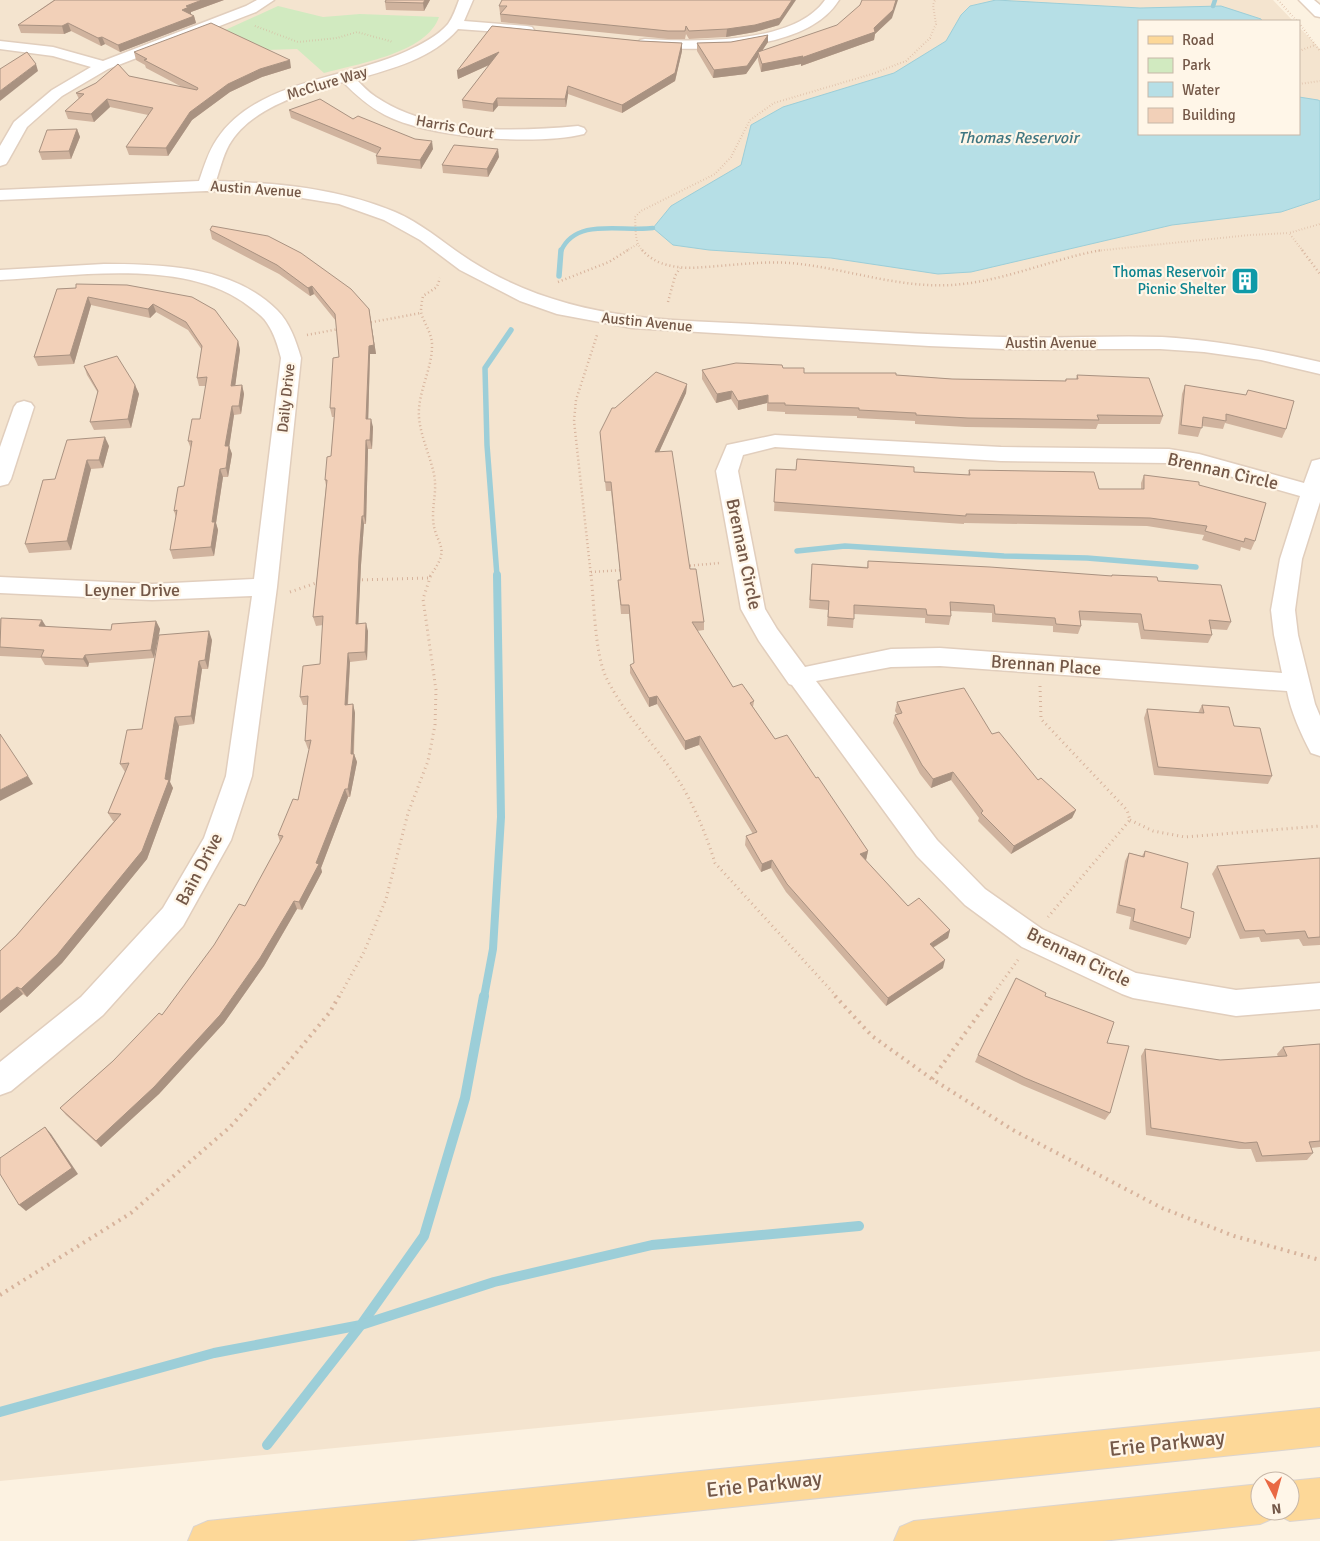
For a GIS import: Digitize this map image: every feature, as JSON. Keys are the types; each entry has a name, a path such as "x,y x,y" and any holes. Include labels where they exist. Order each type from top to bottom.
{"main road":[{"name":"Erie Parkway","path":"208,1541 1320,1427"},
{"path":"1300,1500 1320,1498"},
{"path":"914,1541 1250,1505"}],"street":[{"path":"0,161 20,125 57,93 103,66 251,9 267,0"},
{"name":"McClure Way","path":"206,186 224,141 242,122 260,108 294,91 389,64 430,45 454,25 466,0"},
{"path":"631,42 709,46 735,44 767,38 810,21 828,8 832,0"},
{"path":"1306,0 1320,13"},
{"path":"454,25 537,31"},
{"path":"0,45 45,48 69,53 103,66"},
{"name":"Harris Court","path":"346,77 370,101 398,115 427,124 507,136 548,135 578,131"},
{"path":"1,125 20,125"},
{"name":"Austin Avenue","path":"0,195 206,186 271,188 342,199 390,216 426,236 466,266 527,297 557,308 632,322 928,340 1204,346 1261,354 1320,368"},
{"name":"Daily Drive","path":"0,275 123,269 166,271 199,277 225,286 253,299 271,315 286,340 291,358 276,590"},
{"path":"0,479 24,407"},
{"name":"Brennan Circle","path":"1316,494 1199,462 1169,456 1001,454 775,441 734,450 727,471 754,609 768,635 798,678 927,848 975,897 1032,938 1133,985 1236,1003 1320,996"},
{"path":"1320,466 1316,494 1290,559 1283,610 1296,683 1302,704 1320,746"},
{"name":"Leyner Drive","path":"0,585 152,592 276,590"},
{"name":"Bain Drive","path":"0,1081 92,1006 173,917 217,840 239,776 276,590"},
{"name":"Brennan Place","path":"798,678 821,671 891,658 940,658 1296,683"}],"path":[{"path":"935,0 933,5 936,24 930,38 906,61 872,74 774,103 750,120 731,157 715,174 641,211 635,217 636,237 640,249 652,260 680,267 702,268 774,261 843,270 878,279 940,286 973,284 1014,275 1081,254 1248,235 1289,233 1320,224"},
{"path":"251,24 298,42 337,38 348,33 357,32 401,44"},
{"path":"1300,24 1320,51"},
{"path":"1300,51 1315,45"},
{"path":"1300,84 1320,81"},
{"path":"1289,233 1320,274"},
{"path":"558,282 609,262 638,244"},
{"path":"668,302 675,276 680,267"},
{"path":"0,1295 138,1207 230,1127 284,1069 330,1012 364,952 386,899 408,813 428,761 435,725 436,690 423,599 429,578 438,566 443,553 433,517 436,496 434,475 419,418 423,383 431,363 432,344 429,328 421,313 424,296 437,287 440,278"},
{"path":"364,324 421,313"},
{"path":"307,335 345,328"},
{"path":"597,335 576,400 574,420 598,642 605,675 623,707 682,786 707,838 715,863 872,1036 932,1079 1013,1130 1162,1208 1234,1236 1320,1260"},
{"path":"677,566 725,563"},
{"path":"591,572 629,570"},
{"path":"350,579 381,581 429,578"},
{"path":"276,590 325,580"},
{"path":"1040,681 1039,704 1041,720 1127,810 1130,820 1153,831 1185,837 1320,826"},
{"path":"1044,921 1130,820"},
{"path":"932,1079 1021,956"}],"shaded area":[{"path":"0,0 1273,0 1292,20 1138,20 1138,135 1300,135 1300,28 1320,49 1320,1351 0,1481"}],"green space":[{"path":"278,6 323,17 360,14 439,17 432,29 421,40 406,48 372,61 324,73 297,49 266,50 223,31"}],"water":[{"name":"Thomas Reservoir","path":"996,0 1140,8 1221,6 1261,19 1138,20 1138,135 1300,135 1300,97 1318,100 1320,101 1320,199 1281,212 1172,225 971,272 938,274 831,258 709,250 673,245 653,228 671,206 741,165 751,125 783,107 894,73 946,41 961,15 970,6"}],"building":[{"path":"55,0 202,0 186,6 189,7 182,10 194,16 118,45 102,37 98,38 68,23 62,26 18,25"},
{"path":"386,0 425,0 423,3 385,2"},
{"path":"502,0 792,0 780,18 755,25 689,31 686,26 685,31 668,31 500,14 507,6 499,6"},
{"path":"862,0 896,0 893,10 874,28 875,32 801,58 803,56 762,64 758,52 837,25 860,5"},
{"path":"211,23 290,60 260,69 228,84 190,112 166,148 126,147 153,108 107,99 91,114 65,111 84,94 76,93 96,83 118,64 129,76 197,90 198,88 144,60 147,59 134,52"},
{"path":"492,26 640,41 682,43 675,73 622,105 568,86 565,99 497,98 493,104 462,100 499,52 457,71"},
{"path":"768,35 747,66 714,70 697,43 731,42"},
{"path":"27,52 36,64 0,91 0,69"},
{"path":"320,99 353,119 358,116 415,139 432,141 420,160 376,156 381,148 289,110"},
{"path":"77,129 69,151 39,152 47,130"},
{"path":"454,145 498,149 487,169 442,165"},
{"path":"212,226 268,236 301,253 351,289 369,309 374,345 369,346 366,419 371,419 370,440 366,440 364,516 362,516 359,556 356,624 366,623 365,652 348,653 345,705 353,704 351,754 354,754 348,789 345,789 316,863 319,864 299,902 294,901 260,958 220,1015 154,1087 96,1141 60,1108 113,1061 159,1013 162,1015 214,945 239,904 245,906 283,836 278,835 293,799 298,800 311,740 305,741 308,696 300,697 303,666 320,664 323,616 313,617 327,480 325,480 327,457 331,456 335,408 330,408 333,358 339,357 335,314 312,286 308,288 277,265 210,230"},
{"path":"76,284 127,285 192,297 215,310 238,341 231,386 242,385 239,406 232,406 225,446 229,446 226,468 220,469 212,522 215,522 211,547 170,550 177,510 174,511 178,487 184,486 192,441 188,441 192,419 200,419 207,377 197,378 202,346 186,322 153,304 148,309 88,297 70,355 34,357 57,289 76,288"},
{"path":"117,356 135,385 128,419 90,422 98,391 84,366"},
{"path":"736,363 782,365 783,368 804,368 804,373 896,373 896,375 952,379 1066,381 1066,379 1078,379 1077,375 1149,378 1163,416 1097,415 1099,420 968,418 859,410 859,408 785,405 785,403 768,403 768,395 738,401 732,391 717,394 702,370"},
{"path":"656,372 687,384 655,452 672,451 690,569 696,569 704,622 692,622 733,687 742,684 754,701 750,703 775,739 787,735 816,778 818,777 868,851 860,854 908,906 919,898 950,930 930,944 945,960 888,998 787,884 772,860 762,864 746,836 757,832 700,736 685,741 657,696 649,698 630,665 634,663 629,605 621,605 618,580 621,580 611,482 605,482 600,432 612,408 615,408"},
{"path":"1185,385 1246,395 1248,390 1294,401 1286,429 1226,414 1226,421 1203,417 1202,428 1181,425"},
{"path":"105,437 99,460 87,460 67,541 25,544 43,480 55,479 67,440"},
{"path":"797,459 914,467 914,472 970,475 969,470 1094,472 1099,489 1144,489 1144,475 1199,482 1199,485 1266,503 1255,541 1245,538 1244,542 1205,531 1207,526 1150,518 966,514 966,516 774,502 776,469 796,470"},
{"path":"868,561 1157,577 1158,581 1221,585 1231,622 1209,620 1212,635 1144,630 1141,614 1079,611 1081,626 1056,624 1055,618 995,614 994,605 950,602 951,616 927,615 926,609 854,605 854,619 828,617 829,601 810,600 812,564 868,568"},
{"path":"1,618 42,620 39,626 111,630 112,624 156,621 151,650 85,655 83,659 41,657 44,650 0,647"},
{"path":"209,631 205,660 199,661 191,716 175,717 165,779 169,780 142,851 57,955 21,989 17,987 0,1001 0,951 16,936 121,814 108,813 129,763 120,764 127,730 142,729 159,635"},
{"path":"964,688 992,734 999,732 1038,780 1041,778 1076,810 1014,846 981,813 983,811 953,772 933,779 922,765 895,715 902,713 897,702"},
{"path":"1202,705 1229,707 1234,726 1260,728 1272,776 1158,767 1147,709 1204,713"},
{"path":"0,734 28,776 0,790"},
{"path":"1145,851 1188,863 1181,908 1194,912 1190,938 1133,921 1135,909 1119,905 1129,853 1144,857"},
{"path":"1320,858 1320,937 1308,938 1305,931 1266,934 1264,930 1245,931 1217,866"},
{"path":"1016,978 1046,993 1045,996 1114,1022 1107,1043 1129,1046 1110,1113 1025,1078 978,1055"},
{"path":"1320,1044 1320,1141 1309,1142 1313,1153 1262,1156 1257,1142 1245,1143 1151,1128 1145,1049 1220,1060 1287,1056 1283,1047"},
{"path":"45,1127 72,1168 19,1205 0,1174 0,1158"}],"waterway":[{"path":"1213,6 1215,0"},
{"path":"561,251 568,240 577,234 589,230 601,228 653,228"},
{"path":"559,276 561,250"},
{"path":"497,576 487,445 485,368 511,330"},
{"path":"797,551 845,546 1004,556 1087,558 1196,567"},
{"path":"484,997 493,949 501,817 497,575"},
{"path":"361,1325 424,1236 465,1098 484,996"},
{"path":"361,1325 494,1282 652,1245 859,1226"},
{"path":"0,1412 214,1353 361,1325"},
{"path":"267,1445 361,1325"}],"place":[{"name":"Thomas Reservoir Picnic Shelter","path":"1245,281"}]}
